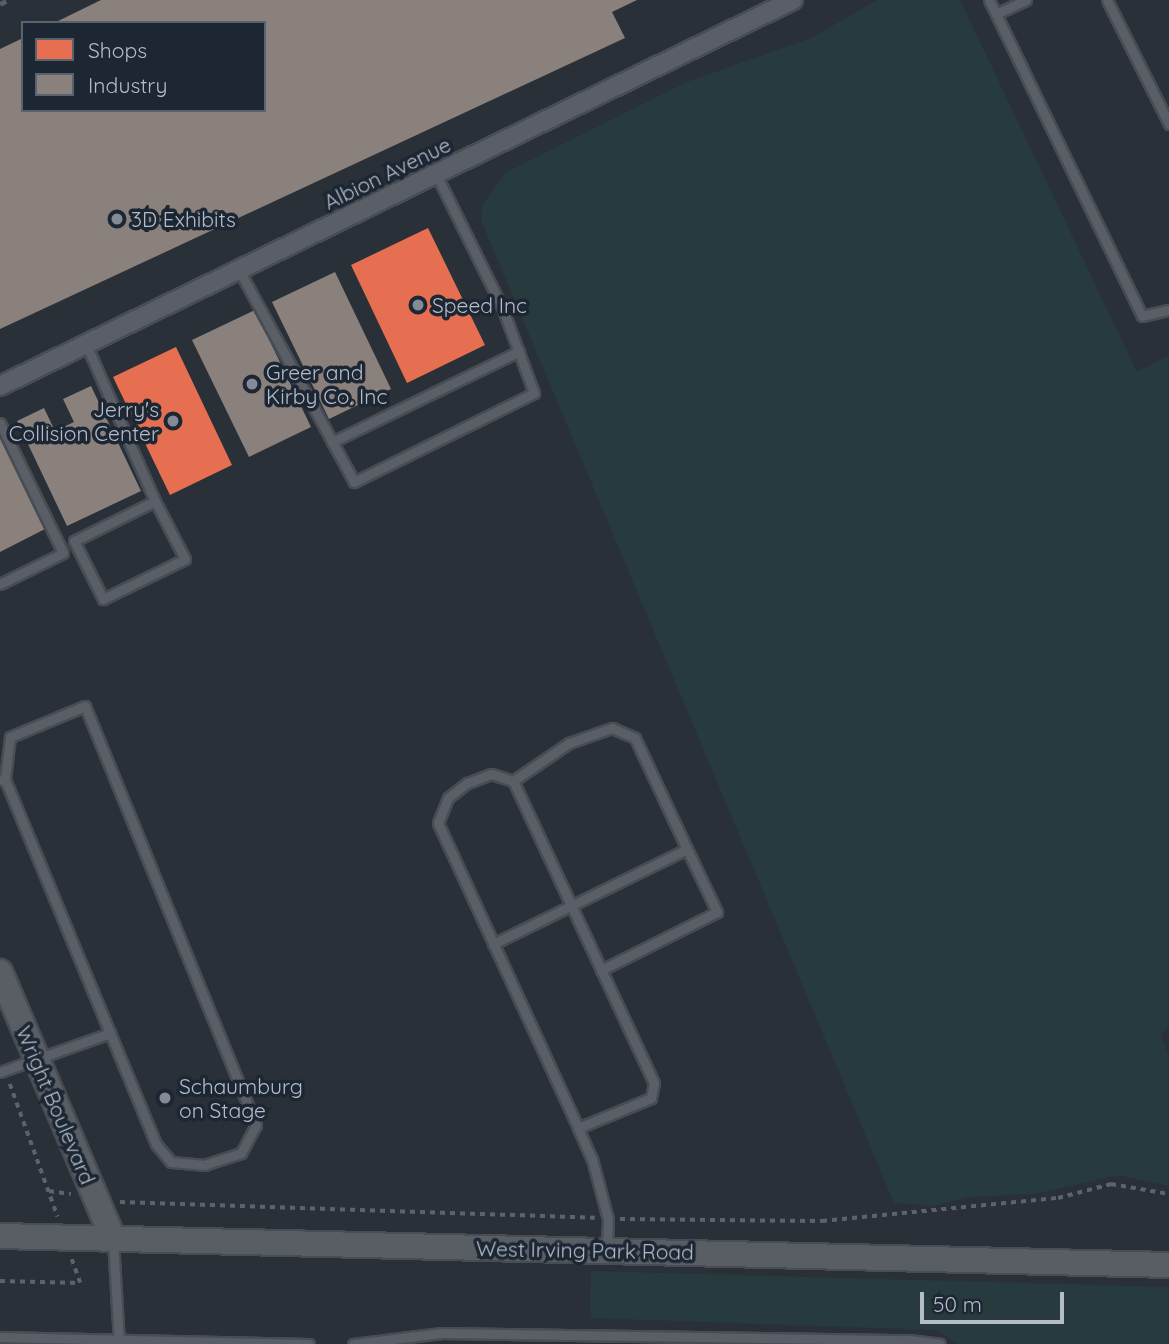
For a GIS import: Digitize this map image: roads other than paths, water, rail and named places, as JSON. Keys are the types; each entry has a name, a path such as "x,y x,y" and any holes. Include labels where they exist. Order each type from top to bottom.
{"main road":[{"name":"Wright Boulevard","path":"0,972 113,1238"},
{"name":"West Irving Park Road","path":"0,1236 1169,1265"}],"street":[{"name":"Albion Avenue","path":"0,386 793,0"}],"lane":[{"path":"989,0 1142,316 1169,310"},
{"path":"996,14 1026,0"},
{"path":"1107,0 1169,124"},
{"path":"239,270 354,482 534,393 502,307 436,174"},
{"path":"86,344 155,501 184,559 103,599 74,541 155,501"},
{"path":"332,442 519,351"},
{"path":"0,422 63,553 0,584"},
{"path":"85,706 256,1125 241,1153 205,1165 171,1162 156,1144 2,780 10,737 85,706"},
{"path":"513,781 569,743 612,728 635,738 717,912 601,970"},
{"path":"578,1128 651,1098 654,1083 513,781 491,774 467,782 448,799 438,823 592,1159 608,1219 607,1251"},
{"path":"493,944 687,849"},
{"path":"3,1071 110,1033"},
{"path":"113,1238 119,1341"},
{"path":"353,1344 441,1333 909,1340 940,1344"},
{"path":"0,1337 309,1344"}],"railway":[{"path":"0,4 8,0"}],"place":[{"name":"3D Exhibits","path":"117,219"},
{"name":"Speed Inc","path":"418,305"},
{"name":"Greer and Kirby Co. Inc","path":"252,384"},
{"name":"Jerry's Collision Center","path":"173,421"},
{"name":"Schaumburg on Stage","path":"165,1098"}]}
